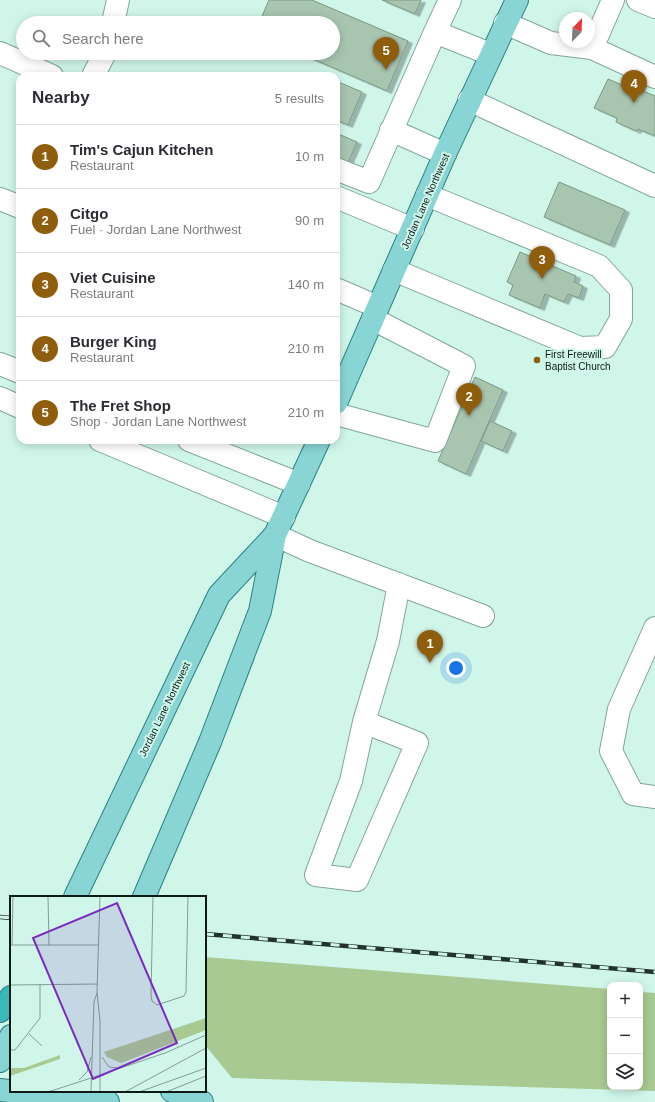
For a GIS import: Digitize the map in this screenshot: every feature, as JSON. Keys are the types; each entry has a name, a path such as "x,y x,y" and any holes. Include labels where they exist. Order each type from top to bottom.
{"highway":[{"path":"0,1011 10,998"}],"main road":[{"name":"Jordan Lane Northwest","path":"340,394 445,154 490,54 517,0"},
{"name":"Jordan Lane Northwest","path":"144,896 210,742 260,611 279,526 317,444"},
{"name":"Jordan Lane Northwest","path":"75,896 219,595 279,526"},
{"path":"0,1061 10,1038"},
{"path":"0,1090 10,1091"},
{"path":"17,1092 108,1102"},
{"path":"175,1092 202,1102"}],"street":[{"path":"115,16 118,0"},
{"path":"340,171 368,182 450,0"},
{"path":"595,41 613,0"},
{"path":"638,0 655,7"},
{"path":"506,23 551,43 559,44"},
{"path":"435,32 490,54"},
{"path":"592,48 655,77"},
{"path":"592,48 606,68 655,89"},
{"path":"0,53 43,72"},
{"path":"95,72 101,60"},
{"path":"470,100 655,186"},
{"path":"391,130 445,154"},
{"path":"617,168 636,162 655,171"},
{"path":"394,270 580,348 605,346 621,320 621,290 599,266 427,195"},
{"path":"0,199 16,206"},
{"path":"340,199 413,229"},
{"path":"340,291 464,366 435,441 340,415"},
{"path":"0,364 16,370"},
{"path":"0,398 16,405"},
{"path":"108,444 279,526 310,551 483,616"},
{"path":"199,444 299,484"},
{"path":"364,722 418,744 357,880 316,875 351,780 364,722 388,641 399,584"},
{"path":"655,628 618,710 611,752 633,794 655,797"}],"green space":[{"path":"206,957 607,989 607,1090 232,1078 206,1046"},
{"path":"643,992 655,993 655,1091 622,1090 643,1090"}],"building":[{"path":"269,0 312,0 408,41 387,91 315,60 340,60 340,16 262,16"},
{"path":"382,0 421,0 415,14"},
{"path":"608,79 629,88 631,86 655,96 655,136 638,129 636,131 616,122 617,118 594,108"},
{"path":"340,83 362,92 348,125 340,122"},
{"path":"340,135 357,142 347,165 340,162"},
{"path":"559,182 625,210 610,245 544,217"},
{"path":"520,252 576,276 574,282 583,286 579,298 568,294 564,302 545,294 540,308 509,295 513,285 507,282"},
{"path":"475,377 503,390 466,474 438,461"},
{"path":"490,421 512,431 503,451 481,441"}],"railway":[{"path":"0,917 10,918"},
{"path":"206,934 655,972"}],"place":[{"name":"The Fret Shop","path":"386,70"},
{"name":"Burger King","path":"634,103"},
{"name":"Viet Cuisine","path":"542,279"},
{"name":"First Freewill Baptist Church","path":"537,360"},
{"name":"Citgo","path":"469,416"},
{"name":"Tim's Cajun Kitchen","path":"430,663"}]}
